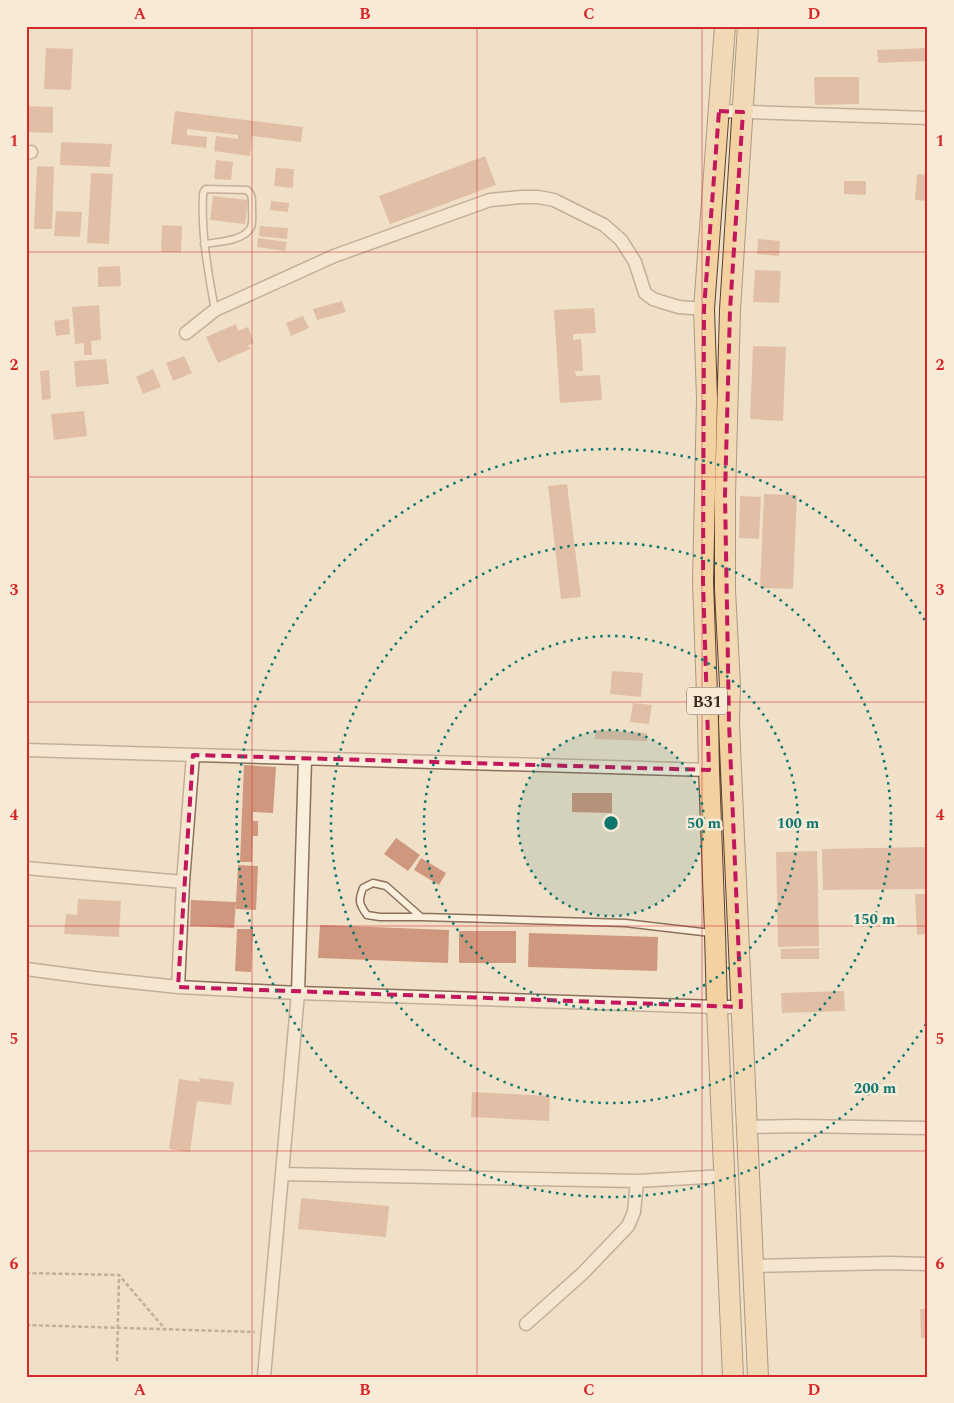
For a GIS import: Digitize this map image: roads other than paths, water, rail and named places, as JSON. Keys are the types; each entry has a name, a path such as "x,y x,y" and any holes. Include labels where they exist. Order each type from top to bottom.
{"main road":[{"name":"B31","path":"724,26 704,309 706,399 703,582 716,1007 734,1377"},
{"name":"B31","path":"748,26 730,310 725,494 725,590 730,686 729,722 758,1377"},
{"path":"708,723 729,722"}],"street":[{"path":"719,111 928,118"},
{"path":"186,333 215,310 334,256 490,200 522,197 554,200 604,225 621,240 635,262 645,293 653,299 679,307 704,309"},
{"path":"26,750 708,770"},
{"path":"178,987 182,882 193,755"},
{"path":"264,1377 298,994 305,759"},
{"path":"26,868 182,882"},
{"path":"26,969 178,987 298,994 741,1007"},
{"path":"746,1127 928,1128"},
{"path":"282,1174 637,1181 725,1176"},
{"path":"526,1324 583,1273 628,1226 634,1212 637,1181"},
{"path":"753,1266 928,1264"}],"lane":[{"path":"204,244 233,240 246,234 251,228 251,194 246,190 206,189 204,191 202,207 204,244 215,310"},
{"path":"421,917 386,886 373,884 363,888 359,898 360,906 367,915 380,917 625,923 715,933"}]}
